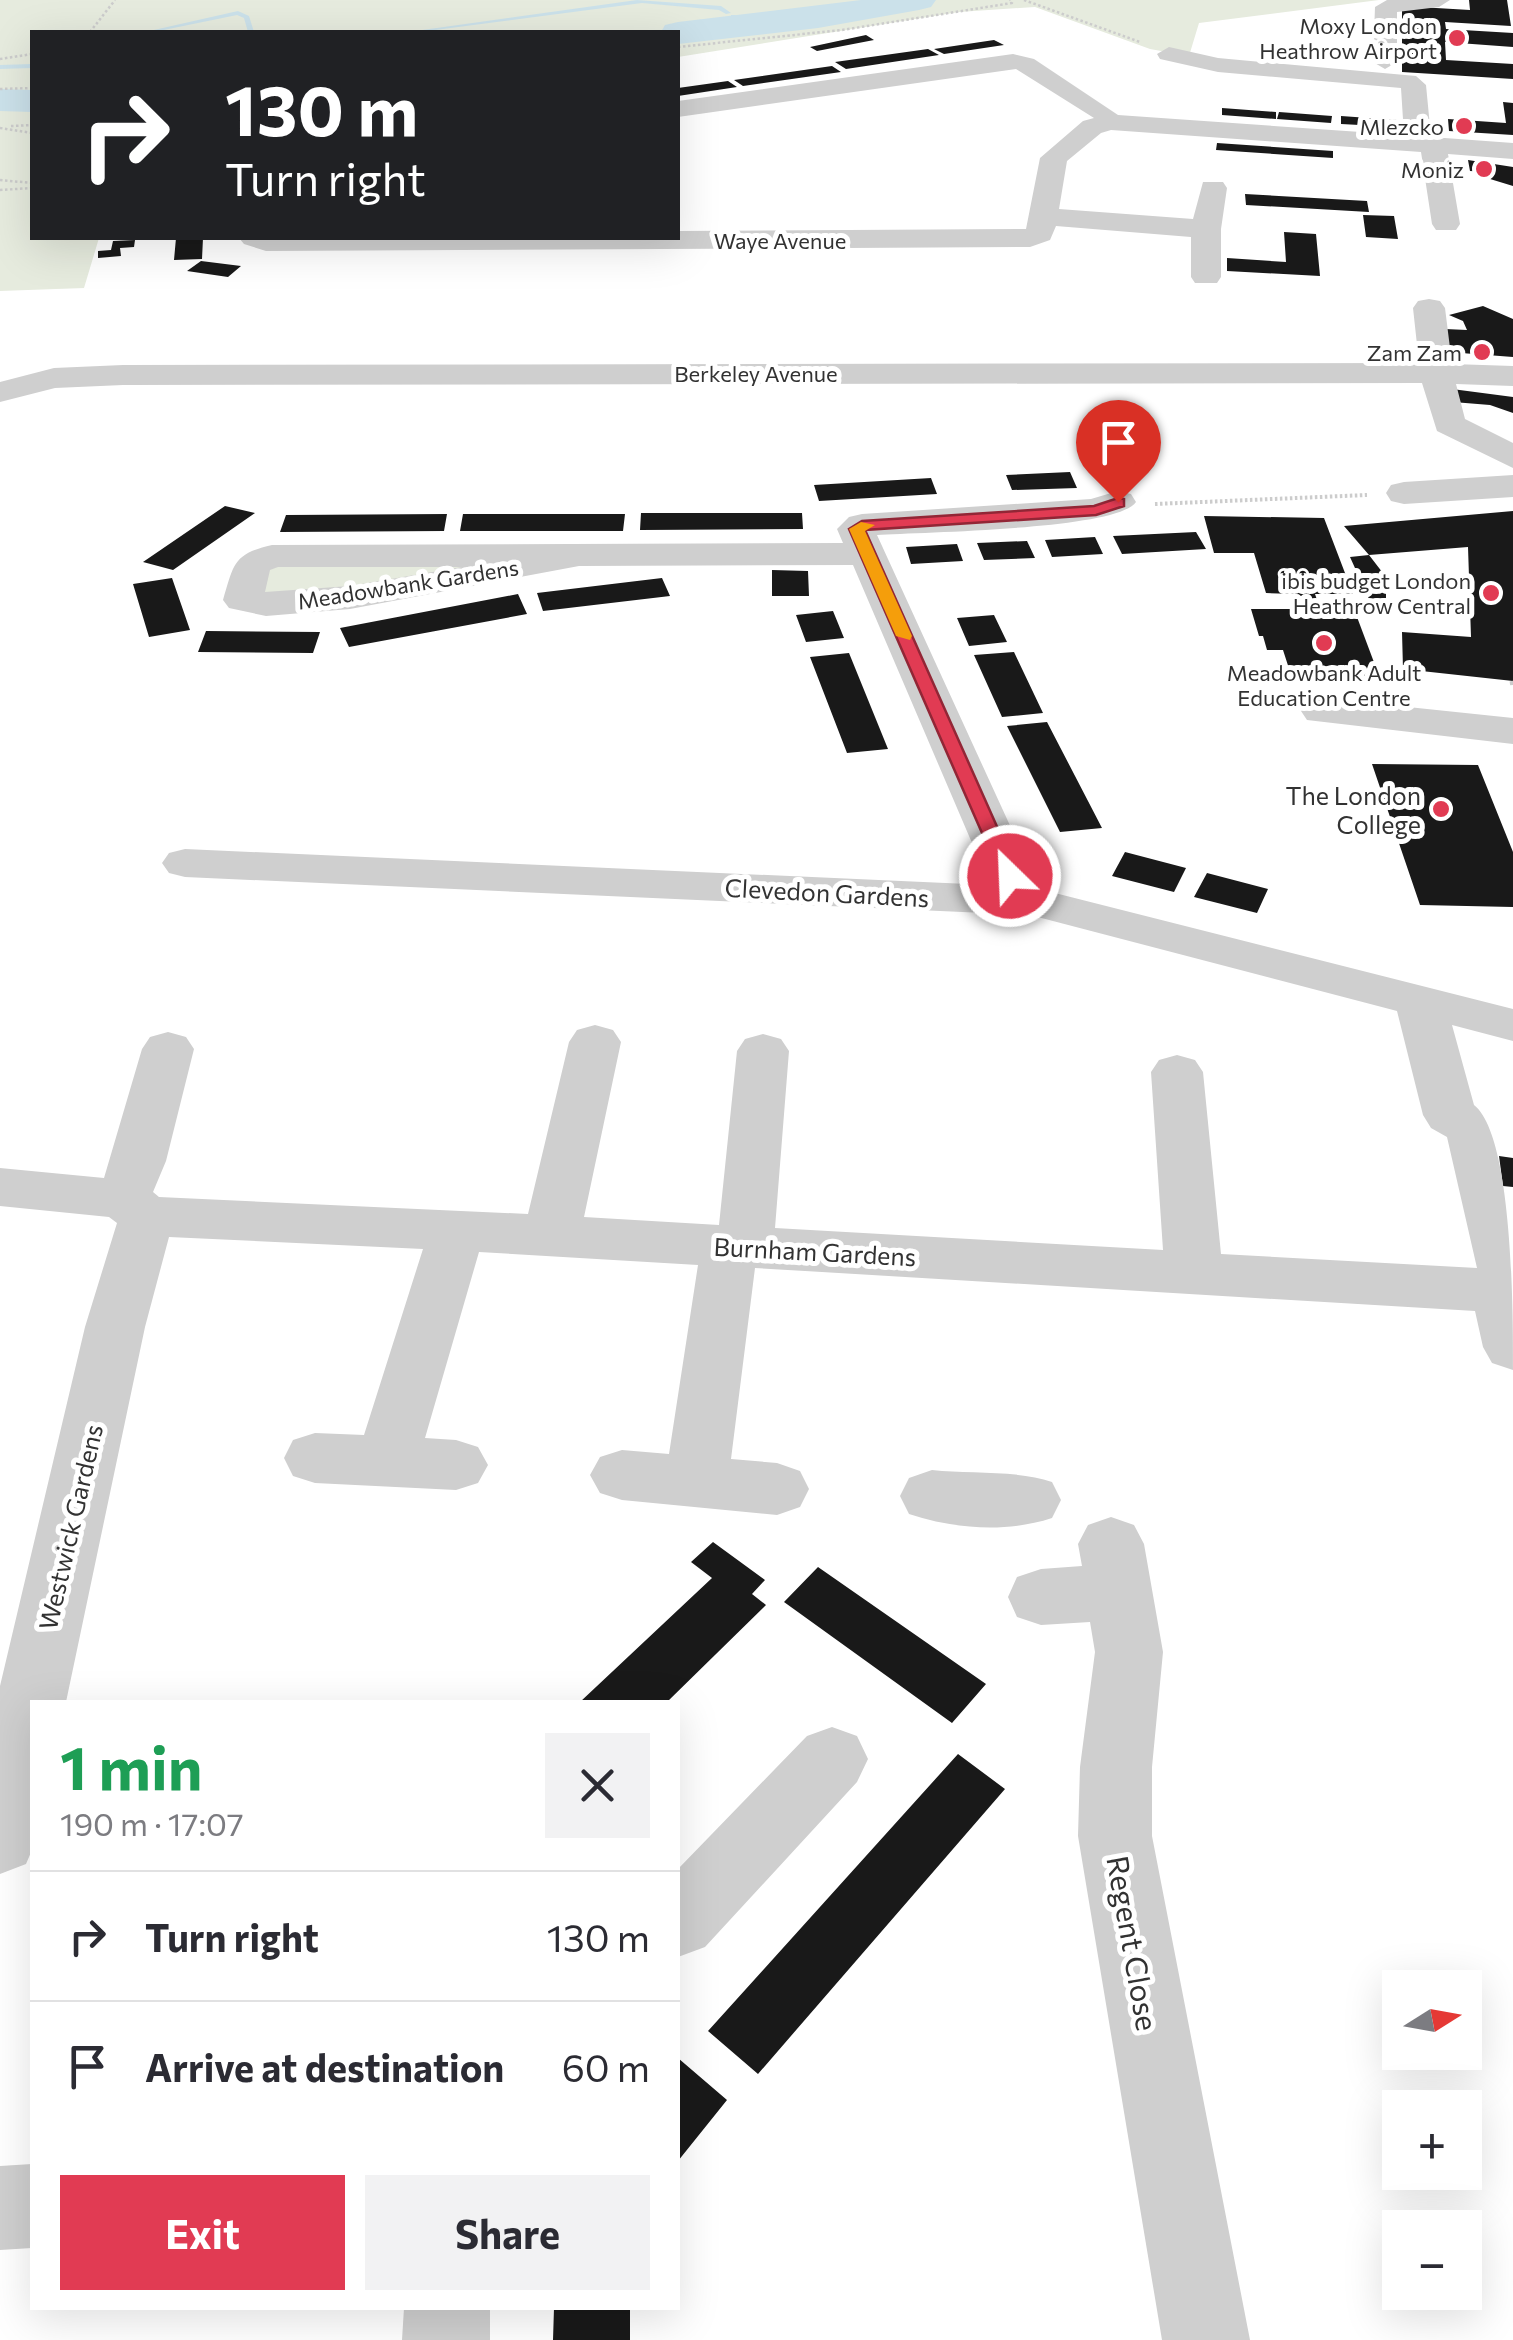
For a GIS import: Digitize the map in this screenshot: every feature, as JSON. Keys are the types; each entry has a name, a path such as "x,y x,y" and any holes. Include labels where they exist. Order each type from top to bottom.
{"street":[{"path":"1386,62 1386,6 1440,0"},
{"path":"1169,54 1218,65 1407,80 1413,85 1446,224"},
{"path":"680,108 1013,61 1105,114 1110,122"},
{"path":"1206,229 1044,218 1044,197 1054,158 1092,127 1110,122 1513,151"},
{"path":"1206,277 1206,229 1213,188"},
{"name":"Waye Avenue","path":"260,240 1014,239 1040,234 1044,218"},
{"path":"1430,308 1436,371 1449,424 1513,457"},
{"name":"Berkeley Avenue","path":"0,392 54,378 96,376 1436,371 1513,376"},
{"path":"1404,492 1513,486"},
{"path":"1020,901 856,529 862,525 1096,510 1118,502"},
{"name":"Meadowbank Gardens","path":"575,556 314,603 255,604 243,600 253,564 272,556 868,554"},
{"path":"1322,711 1513,730"},
{"name":"Clevedon Gardens","path":"185,863 1020,901 1513,1026"},
{"path":"1420,1001 1450,1115 1468,1125 1474,1136 1509,1306"},
{"path":"550,1238 595,1042"},
{"name":"Westwick Gardens","path":"31,1700 114,1326 135,1208 139,1161 168,1049"},
{"path":"696,1482 737,1247 763,1050"},
{"path":"1177,1072 1194,1275"},
{"name":"Burnham Gardens","path":"0,1186 135,1208 550,1238 1194,1275 1509,1306"},
{"path":"387,1462 457,1230"},
{"path":"316,1458 456,1465"},
{"path":"622,1475 777,1489"},
{"path":"932,1496 997,1502 1028,1500"},
{"name":"Regent Close","path":"1041,1598 1115,1568 1129,1652 1116,1767 1115,1836 1206,2340"},
{"name":"Westwick Gardens","path":"0,1840 30,1705"},
{"path":"680,1919 832,1759"},
{"path":"0,2208 30,2206"},
{"path":"446,2340 447,2310"}],"path":[{"path":"92,30 115,0"},
{"path":"680,47 842,30 1012,4 1010,0"},
{"path":"1024,0 1140,42"},
{"path":"0,59 30,54"},
{"path":"0,89 30,88"},
{"path":"0,128 30,125"},
{"path":"0,128 30,132"},
{"path":"0,180 30,185"},
{"path":"0,190 30,185"},
{"path":"1118,502 1185,505 1404,492"}],"shaded area":[{"path":"0,0 1379,0 1199,23 1189,56 1150,49 1035,7 959,12 680,57 680,30 30,30 30,240 98,240 84,288 0,291"},
{"path":"270,562 472,567 313,597 263,598"}],"building":[{"name":"Moxy London Heathrow Airport","path":"1469,0 1507,0 1511,26 1445,22 1446,29 1513,33 1513,47 1445,42 1446,60 1513,64 1513,79 1402,72 1402,6 1470,10"},
{"path":"866,35 874,40 817,51 810,47"},
{"path":"994,40 1004,45 944,54 934,49"},
{"path":"928,49 939,55 846,69 835,62"},
{"path":"832,66 841,72 743,86 734,80"},
{"path":"728,81 737,87 680,96 680,88"},
{"path":"1503,102 1513,103 1513,135 1449,131 1448,119 1506,123"},
{"path":"1222,108 1276,112 1276,119 1222,115"},
{"path":"1279,112 1332,116 1331,123 1277,119"},
{"path":"1341,116 1397,120 1397,127 1341,124"},
{"path":"1217,143 1333,151 1333,158 1216,150"},
{"path":"1468,160 1513,167 1513,186 1477,175 1486,172 1470,171"},
{"path":"1245,194 1367,201 1369,212 1246,205"},
{"path":"1363,215 1394,216 1398,239 1366,237"},
{"path":"1284,232 1316,234 1320,276 1227,271 1227,258 1286,262"},
{"path":"135,240 134,247 120,248 121,256 98,258 98,251 111,250 113,241"},
{"path":"176,240 203,240 202,259 174,260"},
{"path":"201,261 241,266 228,277 187,271"},
{"path":"1483,306 1513,319 1513,357 1448,352 1445,329 1467,330 1463,321 1449,315"},
{"path":"1452,389 1513,397 1513,413 1490,405 1453,402"},
{"path":"1070,472 1077,488 1012,490 1006,475"},
{"path":"931,478 937,494 819,501 814,485"},
{"path":"225,506 255,513 173,570 143,562"},
{"name":"ibis budget London Heathrow Central","path":"1513,511 1513,681 1403,669 1402,632 1471,637 1468,547 1369,555 1344,526"},
{"path":"641,513 802,513 803,529 640,530"},
{"path":"447,514 444,531 280,532 286,515"},
{"path":"463,514 625,514 623,531 460,531"},
{"path":"1204,516 1324,518 1353,594 1315,594 1320,609 1354,609 1381,681 1293,681 1283,650 1267,650 1251,609 1300,609 1295,594 1266,593 1254,553 1214,553"},
{"path":"1196,532 1206,549 1122,554 1113,536"},
{"path":"1095,537 1103,554 1052,557 1045,540"},
{"path":"1027,541 1035,558 984,560 977,543"},
{"path":"957,544 963,561 911,564 906,547"},
{"path":"1369,555 1386,577 1386,598 1369,599 1350,557"},
{"path":"772,570 808,571 809,596 772,596"},
{"path":"172,578 190,630 149,637 133,584"},
{"path":"662,578 670,596 543,611 537,593"},
{"path":"518,594 527,614 349,647 340,628"},
{"path":"833,611 844,638 806,642 796,615"},
{"path":"994,615 1007,642 969,646 957,618"},
{"path":"206,631 320,632 313,653 198,652"},
{"path":"1014,652 1043,713 1002,717 974,655"},
{"path":"849,653 888,749 847,753 810,657"},
{"path":"1047,722 1102,828 1060,832 1007,726"},
{"name":"The London College","path":"1372,764 1478,765 1513,852 1513,907 1420,905"},
{"path":"1125,852 1186,868 1174,892 1112,876"},
{"path":"1207,873 1268,889 1257,913 1194,897"},
{"path":"1499,1156 1513,1158 1513,1187 1503,1186"},
{"path":"713,1542 765,1580 752,1594 766,1605 669,1700 582,1700 712,1578 691,1562"},
{"path":"818,1567 986,1684 952,1723 784,1602"},
{"path":"958,1754 1005,1789 758,2074 708,2031"},
{"path":"680,2060 727,2100 680,2159"},
{"path":"554,2310 630,2310 630,2340 553,2340"}],"waterway":[{"path":"680,33 818,18 919,0"},
{"path":"426,30 642,1 721,8 728,13"},
{"path":"157,30 238,13 247,17 250,30"},
{"path":"733,16 745,24"},
{"path":"0,67 30,66"},
{"path":"0,100 30,101"}],"slow traffic":[{"path":"867,525 856,529 904,636"}],"place":[{"name":"Moxy London Heathrow Airport","path":"1457,38"},
{"name":"Mlezcko","path":"1464,126"},
{"name":"Moniz","path":"1484,169"},
{"name":"Zam Zam","path":"1482,352"},
{"name":"ibis budget London Heathrow Central","path":"1491,593"},
{"name":"Meadowbank Adult Education Centre","path":"1324,643"},
{"name":"The London College","path":"1441,809"}],"route":[{"path":"1010,876 856,529 862,525 1096,510 1118,502"}]}
